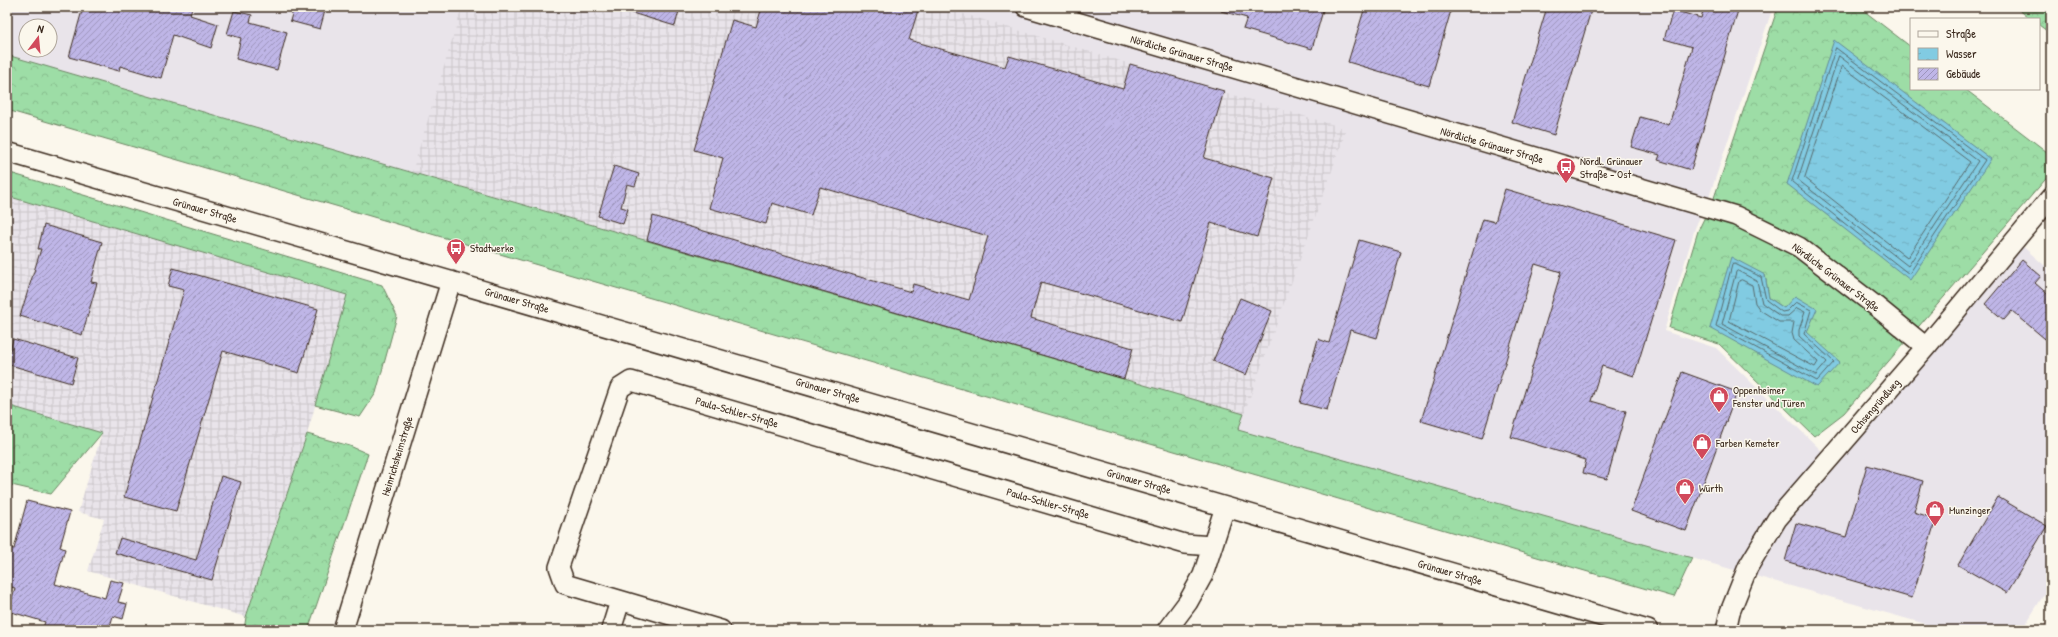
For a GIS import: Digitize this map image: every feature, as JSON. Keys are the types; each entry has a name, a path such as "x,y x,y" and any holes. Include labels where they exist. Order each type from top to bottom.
{"street":[{"name":"Nördliche Grünauer Straße","path":"1026,7 1736,216 1799,246 1926,347"},
{"name":"Grünauer Straße","path":"7,152 1648,630"},
{"name":"Ochsengründlweg","path":"1726,630 1730,612 1748,567 1777,519 1926,347 2051,197"},
{"name":"Heinrichsheimstraße","path":"343,630 451,281"},
{"name":"Paula-Schlier-Straße","path":"721,630 565,584 559,567 620,388 631,381 1185,544 1212,546"},
{"path":"1167,630 1192,596 1203,575 1225,507"},
{"path":"611,630 620,601"}],"shaded area":[{"path":"7,7 1773,7 1709,197 1695,228 1664,331 1716,348 1835,464 2021,245 2051,271 2051,589 2048,588 2022,630 1947,630 1237,430 1244,414 7,55"},
{"path":"462,7 941,7 1347,129 1244,414 412,172"},
{"path":"7,196 347,295 307,434 246,617 88,571 104,519 78,512 102,433 7,405"}],"green space":[{"path":"1778,7 1859,7 1910,46 1910,90 1966,90 2051,155 2051,173 1844,413 1814,436 1719,344 1669,328 1698,231 1714,198","holes":["1765,275 1769,298 1784,308 1807,332 1710,328"]},
{"path":"2015,7 2051,7 2051,34 2040,26 2040,18 2030,18"},
{"path":"7,55 1244,414 1238,430 1692,558 1674,597 7,110"},
{"path":"7,172 382,285 397,316 376,393 360,417 315,405 347,295 7,196"},
{"path":"7,405 102,433 51,494 7,484"},
{"path":"307,434 350,446 368,454 308,630 244,630 246,617"}],"water":[{"path":"1834,40 1991,159 1910,280 1787,184"},
{"path":"1731,257 1765,275 1769,298 1784,308 1795,296 1817,309 1807,332 1840,362 1817,387 1710,328"}],"building":[{"path":"83,7 192,7 190,15 218,24 211,48 173,35 161,78 120,66 119,71 69,57"},
{"path":"294,7 326,7 320,29 290,21"},
{"path":"623,7 680,7 675,26 622,10"},
{"path":"762,7 919,7 909,40 1005,67 1009,56 1123,89 1130,64 1224,91 1204,158 1274,178 1257,237 1211,223 1182,322 1041,282 1031,318 1133,348 1124,379 647,240 653,216 911,292 913,284 969,300 988,236 820,187 811,215 772,203 766,224 709,208 723,158 694,150 732,20 756,27"},
{"path":"1222,7 1324,7 1312,49 1243,29 1247,18 1221,11"},
{"path":"1365,7 1452,7 1429,86 1348,62"},
{"path":"1547,7 1592,7 1554,135 1512,122"},
{"path":"1704,7 1739,7 1691,170 1658,160 1660,155 1631,147 1640,117 1669,125 1692,47 1664,39 1673,10 1701,18"},
{"path":"234,11 252,15 250,22 287,32 277,70 236,59 241,38 227,34"},
{"path":"614,166 639,174 635,186 627,184 621,207 628,209 623,224 598,216"},
{"path":"1505,189 1676,240 1634,376 1602,366 1591,401 1626,411 1607,479 1583,473 1586,460 1511,437 1561,272 1535,264 1482,439 1421,421 1483,219 1495,222"},
{"path":"44,225 102,242 91,282 97,283 82,335 20,316 41,249 38,249"},
{"path":"1359,240 1401,252 1377,338 1350,330 1327,410 1300,403 1318,339 1329,343"},
{"path":"2022,260 2041,276 2035,283 2051,297 2051,344 2012,311 2004,320 1985,304"},
{"path":"173,268 318,309 299,373 223,351 176,511 124,497 184,290 168,286"},
{"path":"1240,298 1272,311 1246,375 1213,361"},
{"path":"13,339 78,358 71,383 7,364"},
{"path":"1682,372 1737,392 1686,531 1631,511"},
{"path":"1867,465 1923,481 1914,512 1936,519 1912,598 1785,561 1796,523 1846,537"},
{"path":"221,476 241,482 212,580 115,553 120,538 196,560"},
{"path":"1998,497 2047,526 2007,593 1958,565"},
{"path":"27,501 70,512 60,547 65,549 55,584 105,598 110,580 124,583 118,602 127,604 123,619 113,616 109,630 42,630 45,622 8,611 15,588 7,586 7,548 14,549"}],"place":[{"name":"Nördl. Grünauer Straße - Ost","path":"1566,184"},
{"name":"Stadtwerke","path":"456,265"},
{"name":"Oppenheimer Fenster und Türen","path":"1719,413"},
{"name":"Farben Kemeter","path":"1702,460"},
{"name":"Würth","path":"1685,505"},
{"name":"Munzinger","path":"1935,527"}]}
